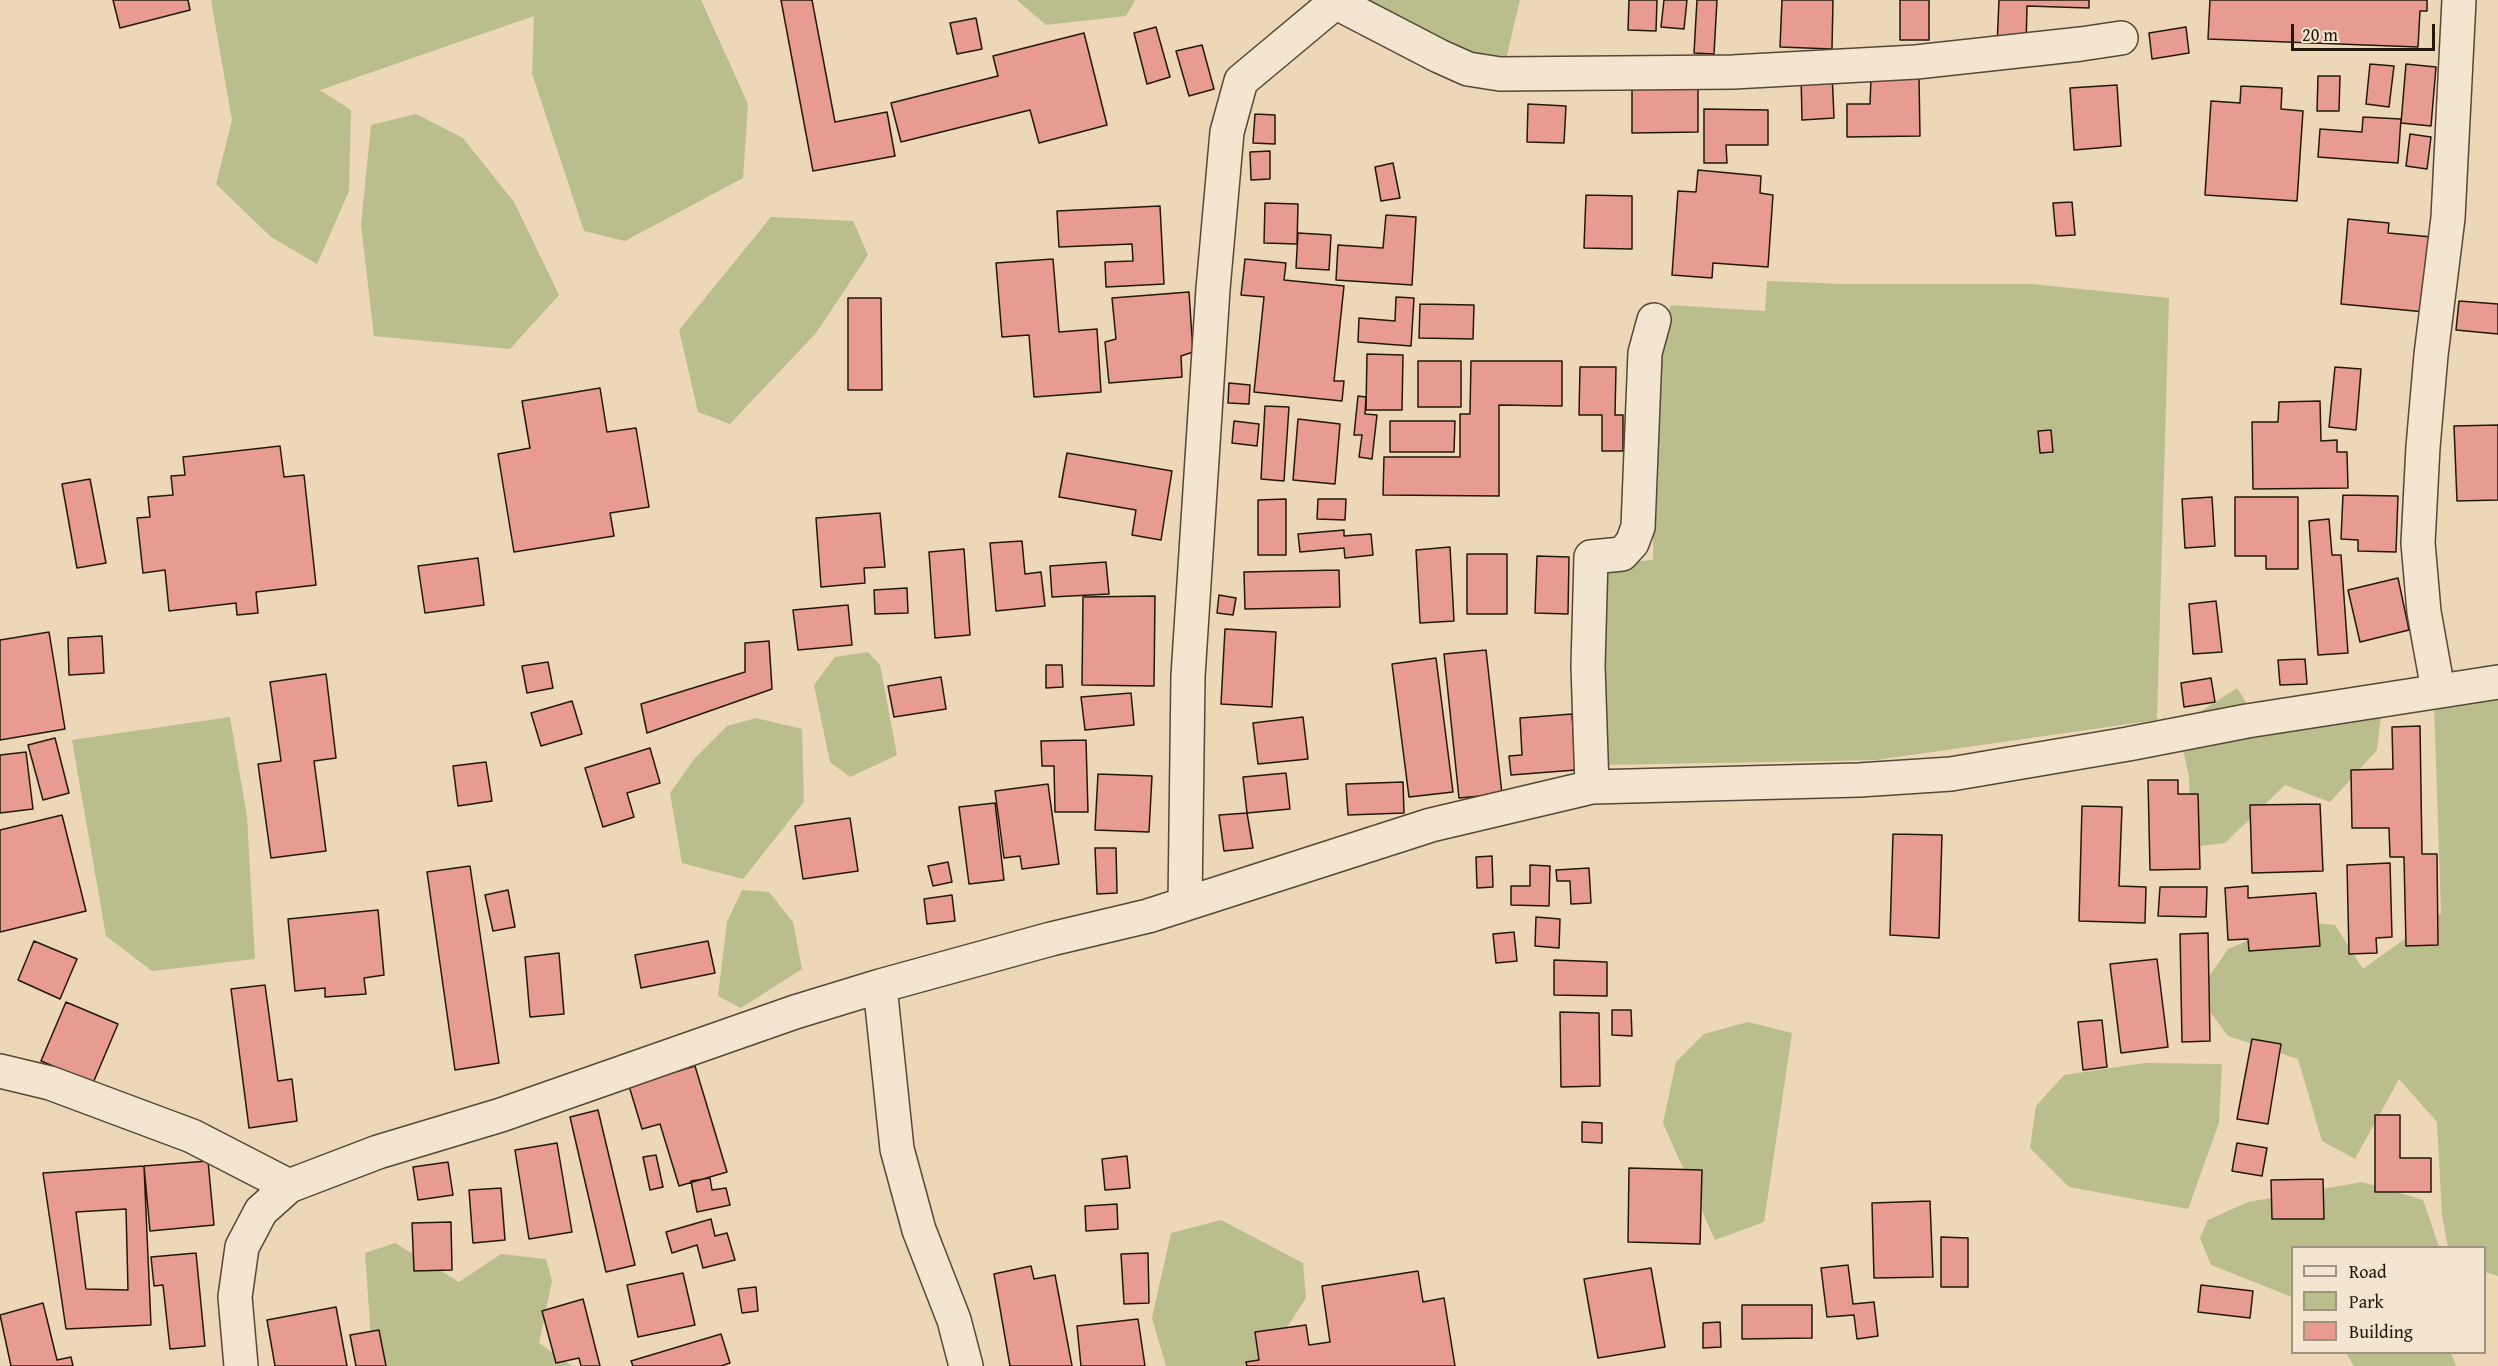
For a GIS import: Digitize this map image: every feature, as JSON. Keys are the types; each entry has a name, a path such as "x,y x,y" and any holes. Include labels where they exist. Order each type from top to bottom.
{"street":[{"path":"2438,690 2424,612 2418,543 2430,367 2448,218 2459,0"},
{"path":"1185,904 1189,653 1213,289 1227,132 1241,81 1337,1 1439,56 1468,69 1500,75 1733,72 1905,62 2121,38"},
{"path":"1593,787 1588,666 1591,557 1622,554 1632,543 1638,527 1645,353 1654,320"},
{"path":"241,1366 235,1297 242,1247 261,1211 289,1186 378,1152 501,1115 795,1012 880,986 1051,939 1148,916 1431,825 1593,787 1859,780 1951,774 2247,721 2498,682"},
{"path":"880,986 897,1149 919,1230 954,1320 966,1366"},
{"path":"0,1071 50,1083 192,1136 289,1186"}],"green space":[{"path":"211,0 701,0 748,104 743,178 625,241 584,231 532,73 534,16 320,90 351,110 349,191 317,264 271,237 216,184 232,120"},
{"path":"1017,0 1135,0 1126,16 1046,25"},
{"path":"1369,0 1520,0 1504,67"},
{"path":"416,114 463,138 514,202 559,295 510,349 374,336 361,225 371,125"},
{"path":"771,217 853,221 868,255 816,333 730,424 698,412 679,330"},
{"path":"1767,281 1843,284 2032,284 2169,298 2157,720 1876,760 1601,765 1599,565 1653,560 1655,351 1671,305 1765,311"},
{"path":"868,652 880,665 897,755 850,777 830,762 814,685 835,657"},
{"path":"2237,688 2263,729 2382,705 2377,750 2330,802 2285,785 2225,843 2191,847 2189,777 2178,726"},
{"path":"2498,696 2498,1276 2486,1272 2486,1246 2448,1246 2442,1215 2437,1122 2399,1079 2355,1159 2322,1141 2298,1059 2228,1036 2197,994 2228,949 2295,921 2335,925 2363,969 2441,913 2434,704"},
{"path":"230,717 247,817 255,959 152,971 106,936 72,740"},
{"path":"756,718 802,729 804,802 743,879 682,863 670,793 695,758 727,726"},
{"path":"742,890 769,892 793,922 802,969 741,1008 718,996 727,922"},
{"path":"1748,1022 1792,1033 1764,1222 1715,1240 1663,1123 1676,1062 1704,1034"},
{"path":"2145,1063 2222,1064 2219,1123 2188,1209 2069,1187 2030,1148 2036,1106 2064,1075"},
{"path":"2362,1182 2423,1200 2439,1246 2291,1246 2291,1297 2211,1265 2200,1238 2208,1220 2248,1202"},
{"path":"1221,1220 1303,1263 1306,1298 1262,1366 1166,1366 1152,1318 1171,1233"},
{"path":"395,1243 459,1282 501,1254 546,1259 552,1281 539,1343 572,1366 373,1366 365,1253"},
{"path":"2347,1354 2451,1354 2456,1366 2354,1366"}],"building":[{"path":"113,0 188,0 190,10 120,28"},
{"path":"781,0 812,0 835,122 887,112 895,156 813,171"},
{"path":"1629,0 1657,0 1656,31 1628,30"},
{"path":"1664,0 1687,0 1684,29 1661,27"},
{"path":"1697,0 1717,0 1714,54 1694,53"},
{"path":"1782,0 1833,0 1832,49 1780,47"},
{"path":"1900,0 1929,0 1929,40 1900,40"},
{"path":"1999,0 2089,0 2089,8 2027,6 2026,47 1997,46"},
{"path":"2210,0 2427,0 2427,11 2420,11 2418,47 2208,39"},
{"path":"976,18 982,49 957,54 950,23"},
{"path":"1156,27 1170,77 1147,84 1134,33"},
{"path":"2186,27 2189,53 2152,59 2149,33"},
{"path":"1084,33 1107,125 1039,143 1030,110 901,142 891,103 998,76 993,56"},
{"path":"1202,45 1214,89 1189,96 1176,51"},
{"path":"2370,64 2394,66 2389,107 2366,104"},
{"path":"2406,64 2436,67 2431,126 2401,123"},
{"path":"1832,72 1834,118 1802,120 1801,74"},
{"path":"2318,76 2340,76 2339,111 2317,111"},
{"path":"1919,77 1920,136 1847,137 1847,104 1870,104 1871,78"},
{"path":"1632,85 1698,85 1698,132 1632,133"},
{"path":"2117,85 2121,146 2074,150 2070,88"},
{"path":"2241,86 2282,88 2281,109 2303,111 2297,201 2205,195 2211,101 2240,103"},
{"path":"1528,104 1566,106 1564,143 1527,142"},
{"path":"1704,109 1768,110 1768,145 1726,145 1727,163 1704,163"},
{"path":"1255,114 1275,115 1275,144 1253,143"},
{"path":"2363,117 2401,119 2398,163 2318,157 2320,129 2362,132"},
{"path":"2410,134 2431,137 2427,169 2406,166"},
{"path":"1270,151 1270,179 1251,180 1250,152"},
{"path":"1393,163 1400,198 1381,201 1375,167"},
{"path":"1698,170 1761,176 1760,193 1773,195 1768,267 1713,263 1712,278 1672,275 1678,191 1696,192"},
{"path":"1586,195 1632,196 1632,249 1584,248"},
{"path":"2072,202 2075,235 2056,236 2053,203"},
{"path":"1265,203 1298,204 1297,244 1264,243"},
{"path":"1160,206 1164,284 1106,287 1105,262 1133,261 1132,244 1059,247 1057,211"},
{"path":"1386,215 1416,217 1412,285 1336,280 1338,245 1383,248"},
{"path":"2348,219 2389,223 2388,233 2432,237 2425,312 2341,304"},
{"path":"1298,233 1331,235 1329,270 1296,268"},
{"path":"1053,259 1059,332 1097,329 1101,392 1034,397 1029,335 1002,337 996,263"},
{"path":"1245,259 1286,263 1284,280 1344,286 1334,381 1344,381 1342,401 1254,392 1264,297 1241,295"},
{"path":"1189,292 1193,352 1181,356 1182,377 1109,383 1105,342 1116,339 1112,298"},
{"path":"1396,297 1414,298 1411,346 1358,342 1359,318 1395,321"},
{"path":"848,298 881,298 882,390 848,390"},
{"path":"2459,301 2498,304 2498,334 2456,330"},
{"path":"1420,304 1474,305 1473,339 1419,338"},
{"path":"1367,354 1403,355 1402,410 1366,410"},
{"path":"1418,361 1461,361 1461,407 1418,407"},
{"path":"1471,361 1562,361 1562,406 1499,405 1499,496 1383,495 1384,457 1460,457 1460,414 1470,414"},
{"path":"1580,367 1616,367 1615,415 1623,415 1623,451 1602,451 1602,415 1579,415"},
{"path":"2335,367 2361,369 2356,430 2329,427"},
{"path":"1229,383 1250,385 1249,404 1228,403"},
{"path":"600,388 607,432 636,428 649,507 610,513 614,536 514,552 498,454 530,448 522,401"},
{"path":"1358,396 1366,397 1365,414 1377,415 1372,459 1359,457 1362,435 1354,435"},
{"path":"2320,401 2321,441 2337,440 2337,452 2347,452 2348,488 2253,489 2252,422 2278,422 2279,402"},
{"path":"1265,406 1289,407 1284,481 1261,479"},
{"path":"1298,419 1340,424 1335,484 1293,480"},
{"path":"1234,421 1259,424 1257,446 1232,443"},
{"path":"1390,421 1455,421 1454,452 1390,452"},
{"path":"2498,425 2498,500 2457,501 2454,426"},
{"path":"2051,430 2053,452 2040,453 2038,431"},
{"path":"280,446 284,477 304,475 316,585 256,592 258,613 237,615 236,603 169,611 165,570 143,573 137,518 150,517 148,497 173,495 171,476 185,475 183,457"},
{"path":"1067,453 1172,471 1161,540 1132,535 1136,510 1059,497"},
{"path":"90,479 106,563 77,568 62,484"},
{"path":"2343,495 2398,496 2396,552 2358,551 2358,540 2341,539"},
{"path":"2212,497 2215,546 2185,548 2182,499"},
{"path":"2235,497 2298,497 2298,569 2266,569 2266,556 2235,556"},
{"path":"1286,499 1286,555 1258,555 1258,500"},
{"path":"1318,499 1346,499 1345,520 1317,519"},
{"path":"880,513 885,567 864,568 865,583 821,587 816,518"},
{"path":"2329,519 2332,555 2341,555 2348,653 2318,655 2309,521"},
{"path":"1344,530 1344,536 1371,534 1373,555 1345,558 1344,548 1300,552 1298,534"},
{"path":"1022,541 1025,574 1041,572 1045,606 996,611 990,543"},
{"path":"1450,547 1454,621 1420,623 1416,550"},
{"path":"964,549 970,635 935,638 929,552"},
{"path":"1467,554 1507,554 1507,614 1467,614"},
{"path":"1537,556 1569,557 1568,614 1535,613"},
{"path":"478,558 484,605 425,613 418,566"},
{"path":"1106,562 1109,594 1052,597 1050,566"},
{"path":"1339,570 1340,607 1245,609 1244,572"},
{"path":"2398,578 2409,630 2360,642 2348,590"},
{"path":"907,588 908,613 875,614 874,590"},
{"path":"1219,595 1236,598 1233,615 1217,613"},
{"path":"1155,596 1154,686 1082,685 1083,597"},
{"path":"2216,601 2222,652 2193,654 2189,604"},
{"path":"848,605 852,645 798,650 793,610"},
{"path":"1225,629 1276,632 1272,707 1221,704"},
{"path":"49,632 65,729 0,740 0,640"},
{"path":"102,636 104,673 69,675 68,638"},
{"path":"769,641 772,689 647,733 641,704 745,672 745,643"},
{"path":"1486,650 1502,794 1459,798 1444,654"},
{"path":"1436,658 1453,792 1409,797 1392,664"},
{"path":"2305,659 2307,684 2280,685 2278,660"},
{"path":"548,662 553,688 527,693 522,666"},
{"path":"1046,665 1062,665 1063,687 1046,688"},
{"path":"326,674 336,758 314,761 326,851 271,858 258,764 281,761 270,682"},
{"path":"941,677 946,709 894,717 888,686"},
{"path":"2211,678 2215,702 2184,707 2181,683"},
{"path":"1131,693 1134,725 1085,730 1081,697"},
{"path":"572,701 582,734 541,746 531,713"},
{"path":"1572,714 1576,770 1511,775 1509,756 1522,755 1520,718"},
{"path":"1303,717 1308,759 1258,764 1253,723"},
{"path":"2420,726 2422,854 2437,854 2438,945 2406,946 2404,857 2390,857 2389,828 2352,828 2351,770 2393,769 2392,727"},
{"path":"55,738 69,793 43,800 28,745"},
{"path":"1086,740 1088,812 1055,812 1054,766 1042,766 1041,741"},
{"path":"650,748 660,783 627,793 634,817 603,827 585,768"},
{"path":"26,752 33,809 0,813 0,755"},
{"path":"486,762 492,801 458,806 453,766"},
{"path":"1286,773 1290,809 1247,813 1243,777"},
{"path":"1098,774 1152,776 1149,832 1095,830"},
{"path":"2148,780 2178,780 2178,794 2198,794 2200,869 2150,870"},
{"path":"1403,782 1404,813 1348,815 1346,784"},
{"path":"1048,784 1059,864 1022,869 1020,856 1004,858 995,791"},
{"path":"995,803 1004,880 969,884 959,807"},
{"path":"2320,804 2323,871 2252,873 2250,805"},
{"path":"2082,806 2122,807 2119,886 2146,887 2145,923 2079,921"},
{"path":"1247,813 1253,848 1224,851 1219,815"},
{"path":"62,815 86,911 0,932 0,830"},
{"path":"850,818 858,871 803,879 795,826"},
{"path":"1893,834 1942,835 1939,938 1890,935"},
{"path":"1095,848 1116,848 1117,893 1097,894"},
{"path":"1492,856 1493,887 1477,888 1476,857"},
{"path":"948,862 952,882 933,886 928,866"},
{"path":"2390,863 2392,937 2376,938 2377,953 2349,954 2347,865"},
{"path":"1530,865 1550,866 1549,906 1511,905 1511,886 1530,886"},
{"path":"470,866 499,1063 455,1070 427,872"},
{"path":"1589,868 1591,903 1571,904 1570,881 1557,881 1556,870"},
{"path":"2248,886 2248,898 2316,893 2320,946 2249,951 2248,939 2228,940 2225,888"},
{"path":"2160,887 2207,887 2206,917 2158,916"},
{"path":"508,890 515,927 493,931 485,895"},
{"path":"952,895 955,921 927,924 924,899"},
{"path":"378,910 384,975 364,978 366,994 325,997 325,988 295,991 288,919"},
{"path":"1536,917 1560,919 1559,948 1535,946"},
{"path":"1514,932 1517,961 1496,963 1493,934"},
{"path":"2208,933 2210,1041 2182,1042 2180,934"},
{"path":"34,941 77,959 60,999 18,980"},
{"path":"708,941 715,973 641,988 635,955"},
{"path":"559,953 564,1014 530,1017 525,957"},
{"path":"2157,959 2168,1047 2121,1053 2110,964"},
{"path":"1554,960 1607,962 1607,996 1554,995"},
{"path":"265,985 278,1081 292,1079 297,1121 249,1128 231,989"},
{"path":"66,1002 118,1024 93,1083 41,1061"},
{"path":"1612,1010 1631,1010 1632,1036 1612,1035"},
{"path":"1560,1012 1599,1013 1600,1086 1561,1087"},
{"path":"2102,1020 2107,1067 2083,1070 2078,1022"},
{"path":"2252,1039 2281,1044 2268,1124 2237,1119"},
{"path":"695,1066 727,1172 679,1186 660,1124 642,1129 629,1086"},
{"path":"598,1110 635,1265 606,1272 570,1117"},
{"path":"2375,1115 2400,1115 2400,1158 2431,1158 2431,1192 2375,1192"},
{"path":"1582,1122 1602,1123 1602,1143 1582,1142"},
{"path":"557,1143 572,1232 529,1239 515,1150"},
{"path":"2237,1143 2267,1148 2262,1176 2232,1171"},
{"path":"656,1155 663,1187 650,1190 643,1157"},
{"path":"1127,1156 1130,1188 1105,1190 1102,1159"},
{"path":"208,1161 214,1225 150,1231 144,1166"},
{"path":"448,1162 453,1195 418,1200 413,1167"},
{"path":"144,1166 151,1325 66,1329 43,1173","holes":["126,1209 128,1290 86,1289 76,1212"]},
{"path":"1629,1168 1702,1170 1700,1244 1628,1242"},
{"path":"710,1178 712,1190 726,1188 730,1205 697,1212 691,1181"},
{"path":"2323,1179 2324,1219 2272,1219 2271,1180"},
{"path":"501,1188 505,1240 473,1243 469,1190"},
{"path":"1930,1201 1933,1277 1874,1278 1872,1203"},
{"path":"1117,1204 1118,1229 1086,1231 1085,1206"},
{"path":"711,1219 715,1236 727,1233 735,1260 703,1268 697,1245 672,1253 666,1232"},
{"path":"451,1222 452,1270 414,1271 412,1223"},
{"path":"1941,1237 1968,1238 1968,1287 1941,1287"},
{"path":"196,1253 205,1346 170,1349 163,1285 154,1286 151,1257"},
{"path":"1148,1253 1149,1303 1124,1304 1121,1254"},
{"path":"1848,1265 1853,1304 1874,1302 1878,1336 1857,1339 1854,1315 1827,1317 1821,1268"},
{"path":"1031,1266 1034,1279 1055,1275 1072,1366 1010,1366 994,1274"},
{"path":"1651,1268 1665,1347 1598,1358 1584,1279"},
{"path":"1418,1271 1423,1302 1444,1298 1455,1366 1247,1366 1246,1362 1259,1360 1255,1332 1306,1325 1309,1345 1330,1342 1322,1286"},
{"path":"683,1273 695,1325 638,1337 627,1285"},
{"path":"2201,1285 2253,1291 2250,1318 2198,1312"},
{"path":"756,1287 758,1311 742,1313 738,1289"},
{"path":"583,1299 600,1366 581,1366 579,1358 556,1363 542,1311"},
{"path":"43,1303 57,1360 71,1357 73,1366 11,1366 0,1315"},
{"path":"1742,1305 1812,1305 1812,1338 1742,1339"},
{"path":"336,1307 347,1366 275,1366 267,1320"},
{"path":"1138,1319 1145,1366 1081,1366 1077,1326"},
{"path":"1720,1322 1721,1347 1703,1348 1703,1323"},
{"path":"379,1330 386,1366 356,1366 350,1335"},
{"path":"721,1334 730,1363 721,1366 633,1366 631,1361"}]}
